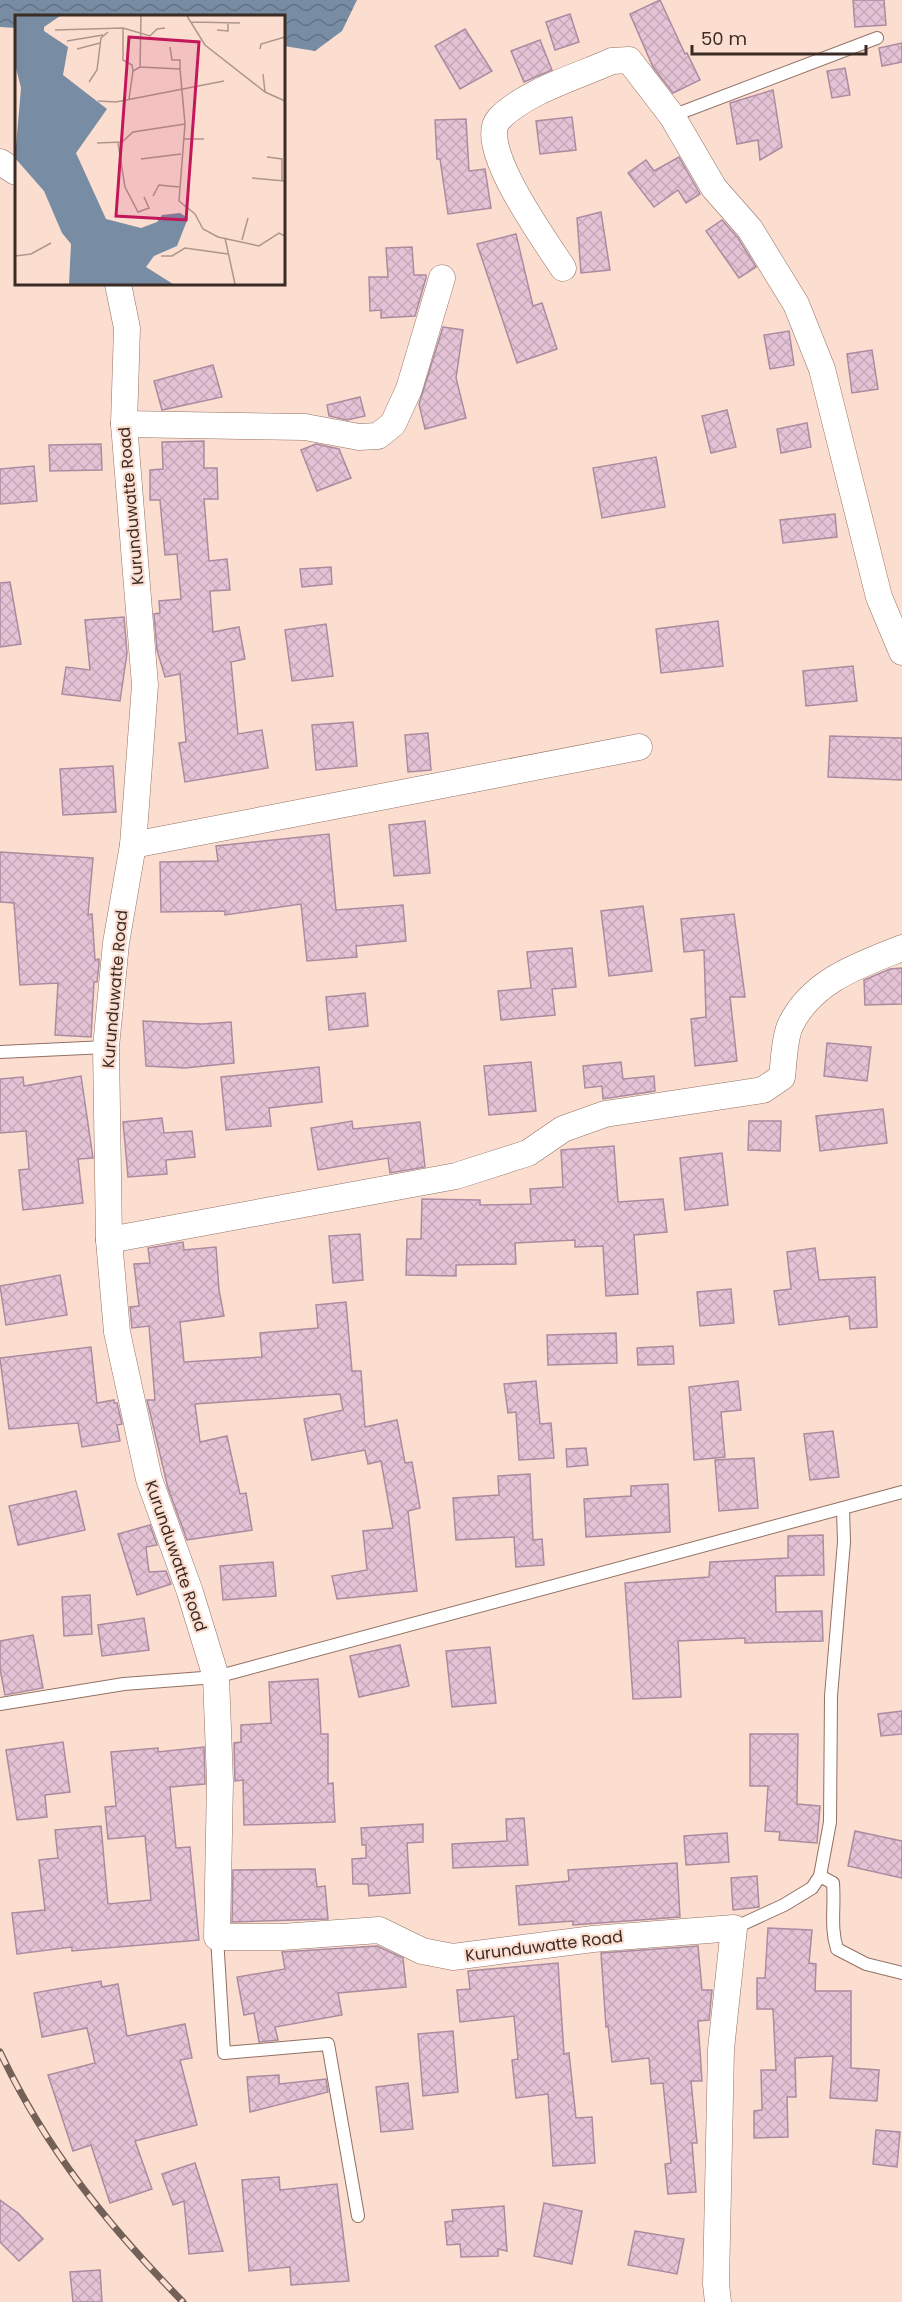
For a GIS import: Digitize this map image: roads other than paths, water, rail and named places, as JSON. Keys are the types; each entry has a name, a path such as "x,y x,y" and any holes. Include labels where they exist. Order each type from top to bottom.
{"street":[{"path":"563,268 506,175 494,143 493,131 497,120 520,101 612,61 629,60 672,116 714,188 750,229 796,304 822,369 879,597 902,652"},
{"path":"0,162 15,170"},
{"path":"124,424 305,428 359,437 378,436 393,424 409,389 442,278"},
{"name":"Kurunduwatte Road","path":"118,285 128,328 124,424 145,685 133,844 116,943 106,1047 109,1240 117,1332 149,1479 190,1592 216,1677 220,1781 217,1937 282,1937 380,1930 422,1951 453,1957 592,1939 734,1928"},
{"path":"133,844 639,747"},
{"path":"109,1240 456,1176 528,1153 563,1129 605,1114 763,1090 782,1077 789,1028 808,996 846,970 902,948"},
{"path":"718,2302 716,2284 721,2049 734,1928"}],"lane":[{"path":"672,116 877,38"},
{"path":"0,1052 106,1047"},
{"path":"0,1704 124,1684 216,1677 902,1492"},
{"path":"734,1928 784,1905 812,1888 820,1876 830,1822 831,1696 844,1542 843,1509"},
{"path":"820,1876 833,1884 835,1904 831,1931 837,1949 866,1964 902,1973"},
{"path":"217,1937 224,2053 328,2044 358,2216"}],"water":[{"path":"0,0 357,0 342,31 315,51 285,46 285,15 15,15 15,28 0,27"}],"railway":[{"path":"0,2052 38,2122 81,2185 129,2244 183,2302"}]}
